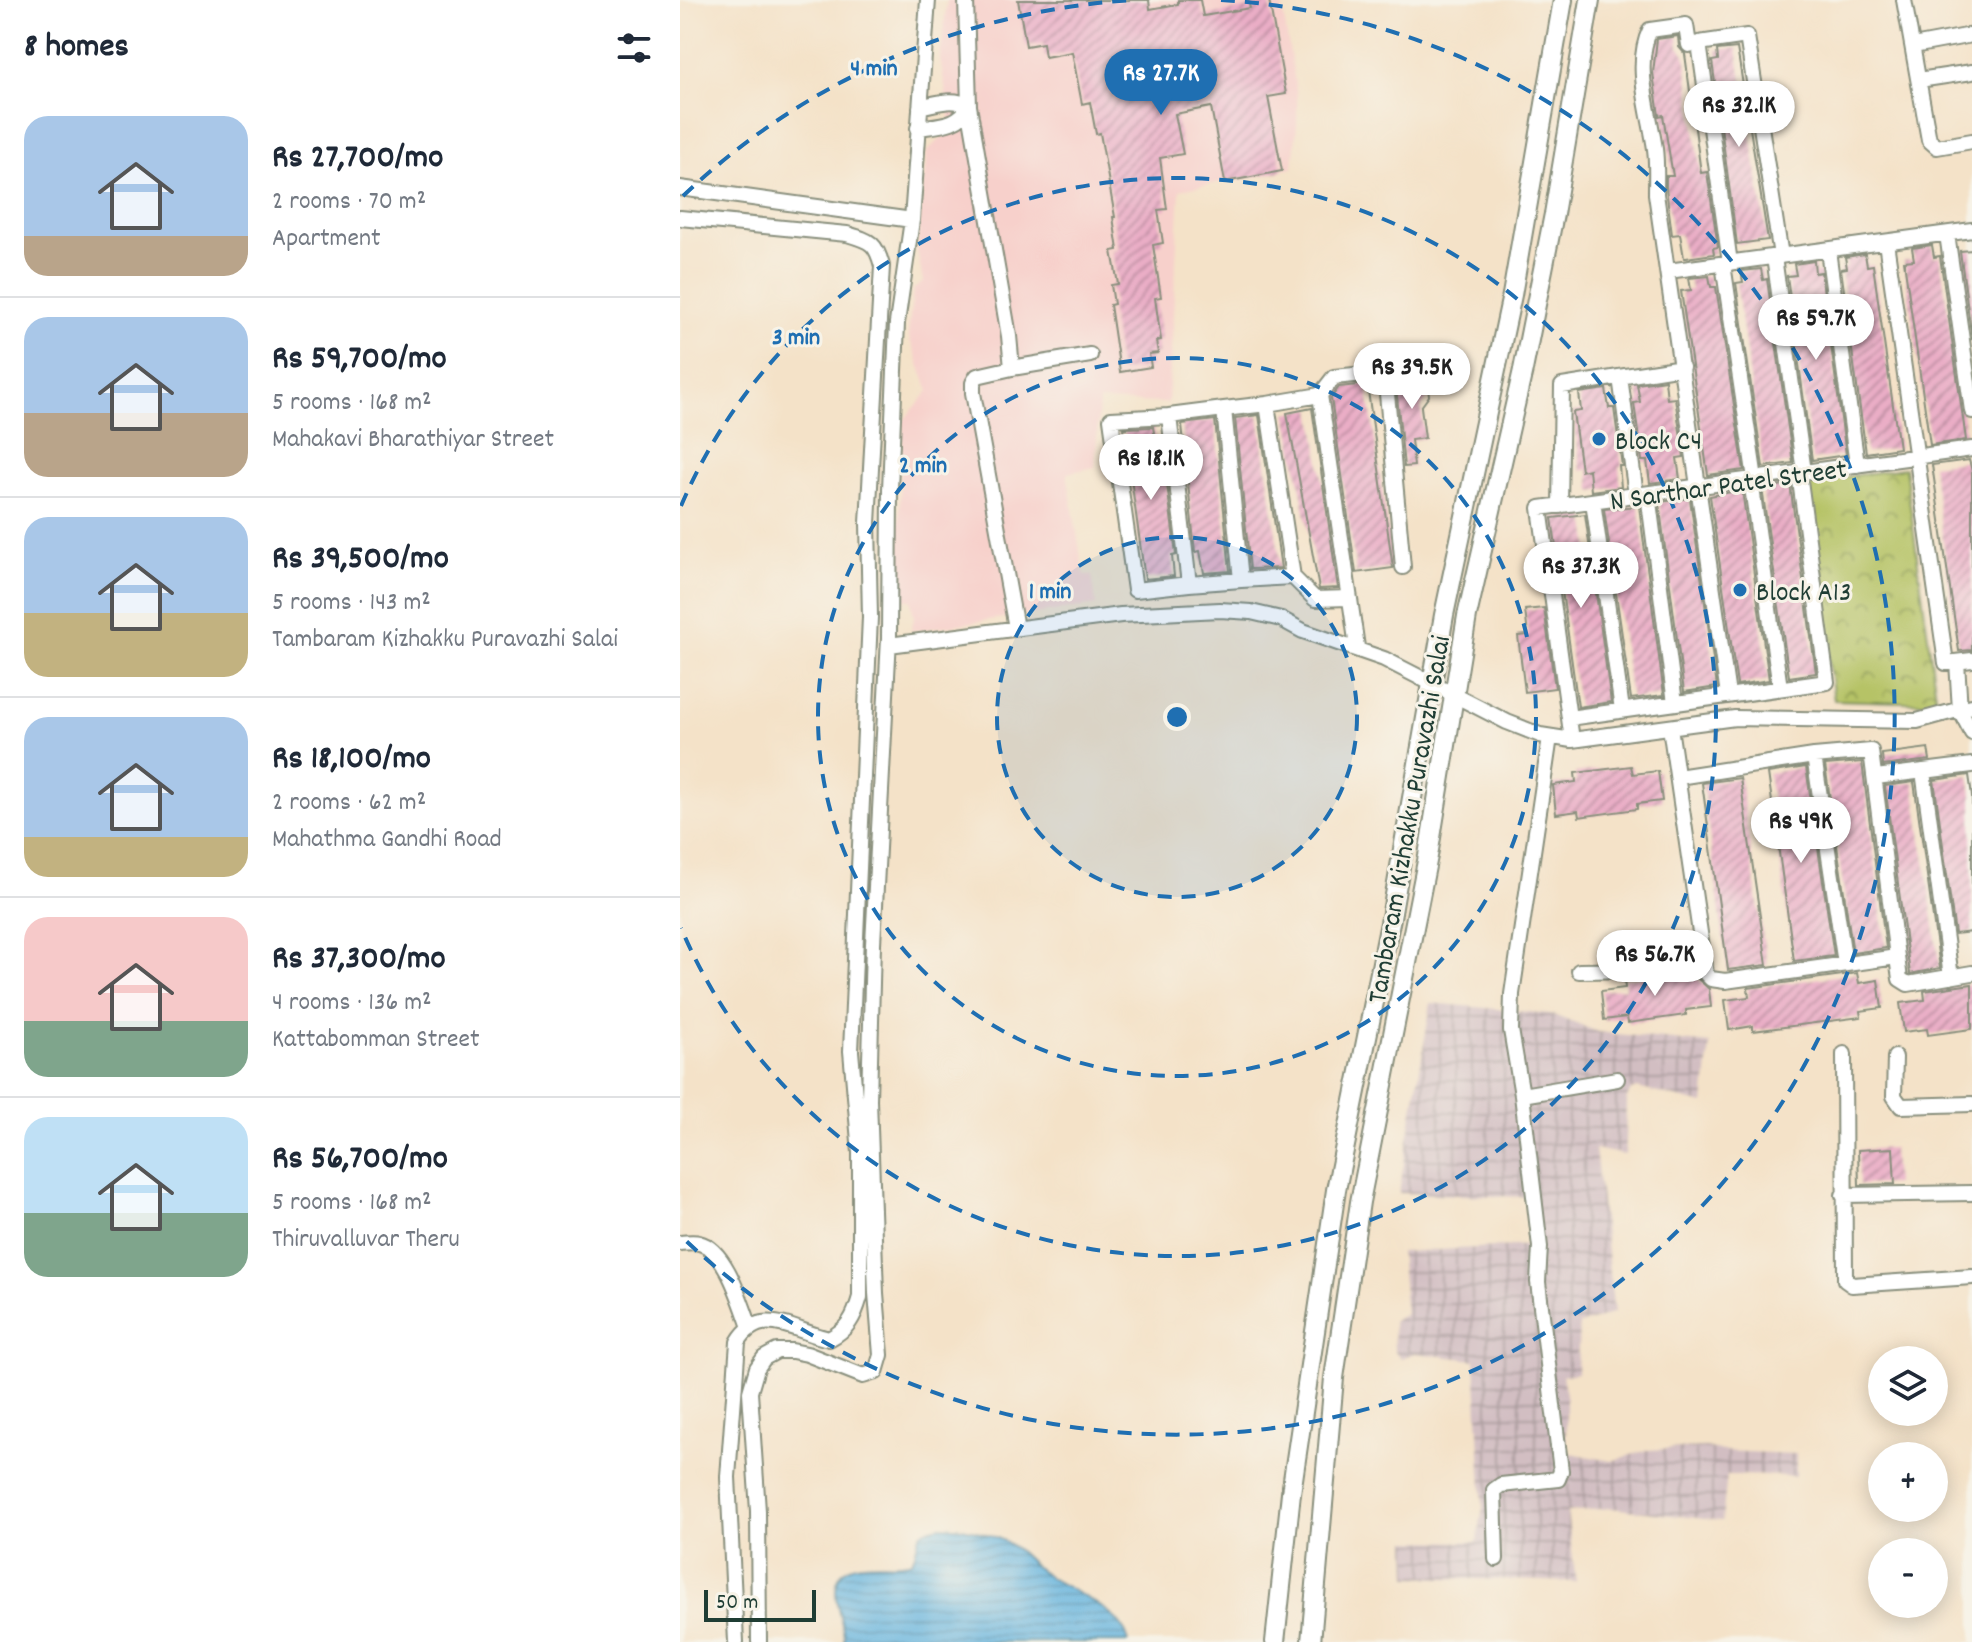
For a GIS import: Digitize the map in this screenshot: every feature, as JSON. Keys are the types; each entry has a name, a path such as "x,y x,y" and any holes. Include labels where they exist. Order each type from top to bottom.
{"main road":[{"name":"Tambaram Kizhakku Puravazhi Salai","path":"1275,1642 1291,1493 1323,1261 1345,1135 1391,918 1464,514 1512,295 1563,0"},
{"name":"Tambaram Kizhakku Puravazhi Salai","path":"1311,1642 1334,1378 1350,1266 1428,856 1467,616 1537,302 1590,0"}],"street":[{"path":"759,1642 758,1511 750,1392 757,1368 764,1358 777,1351 792,1351 863,1376 876,1372 881,1355 869,1100 873,944 889,645 890,489 897,323 912,220 928,0"},
{"path":"966,0 969,106 1012,368"},
{"path":"1904,0 1929,140 1937,147 1972,141"},
{"path":"1572,740 1569,718 1827,682 1778,257 1747,36 1689,45 1686,25 1650,30 1643,51 1643,67 1655,153 1656,194 1728,695"},
{"path":"1913,46 1972,35"},
{"path":"1699,43 1780,688"},
{"path":"1919,80 1972,72"},
{"path":"920,107 951,101 961,101 969,106"},
{"path":"918,128 955,121 964,116 969,106"},
{"path":"680,188 912,220"},
{"path":"680,218 847,234 868,240 878,249 882,266 868,523 870,617 851,1051 860,1153 860,1297 854,1318 843,1332 829,1339 769,1321 750,1327 738,1342 728,1477 736,1642"},
{"path":"1668,271 1972,230"},
{"path":"1947,234 1972,411"},
{"path":"1886,242 1916,457 1972,733"},
{"path":"1828,250 1857,465"},
{"path":"1016,628 973,383 977,376 1090,355"},
{"path":"1560,506 1562,386 1682,367"},
{"path":"1293,577 1135,590 1111,419 1169,416 1320,395 1334,377 1385,372 1403,567"},
{"path":"1620,377 1675,703"},
{"path":"1320,395 1357,647"},
{"path":"1267,404 1293,577 1315,599 1349,598"},
{"path":"1224,409 1241,580"},
{"path":"1169,416 1189,584"},
{"name":"N Sarthar Patel Street","path":"1569,718 1540,508 1972,449"},
{"path":"1593,501 1622,710"},
{"path":"889,645 1121,615 1220,610 1270,615 1303,631 1357,647 1507,722 1550,737 1572,740 1748,717 1917,721 1966,708"},
{"path":"1670,727 1706,974 1711,979 1725,981 1897,957"},
{"path":"1496,1559 1494,1490 1501,1485 1558,1479 1561,1471 1538,1282 1540,1247 1511,1030 1512,994 1550,737"},
{"path":"1678,777 1814,756 1871,751 1900,979 1908,984 1972,973"},
{"path":"1814,756 1845,964"},
{"path":"1876,777 1972,765"},
{"path":"1923,771 1951,977"},
{"path":"1579,971 1622,971 1665,966 1701,954"},
{"path":"1844,1054 1843,1275 1847,1283 1972,1277"},
{"path":"1895,1057 1894,1096 1901,1106 1972,1104"},
{"path":"1522,1095 1617,1079"},
{"path":"1843,1195 1972,1193"},
{"path":"680,1243 698,1242 714,1249 750,1327"}],"shaded area":[{"path":"947,0 1281,0 1297,95 1297,123 1293,168 1180,190 1168,403 1099,401 1095,467 1067,473 1084,576 1092,576 1096,605 911,631 914,618 911,600 902,600 898,551 903,421 929,391 908,335 913,290 923,282 917,249 927,151 952,128 940,59"},
{"path":"1431,1003 1550,1014 1598,1032 1710,1044 1704,1104 1637,1088 1631,1090 1626,1100 1625,1155 1595,1149 1614,1313 1579,1325 1577,1373 1562,1376 1566,1394 1566,1452 1611,1461 1648,1450 1706,1447 1722,1451 1796,1454 1796,1476 1727,1475 1722,1521 1611,1508 1567,1512 1576,1582 1408,1577 1407,1541 1477,1542 1483,1507 1475,1360 1415,1353 1401,1358 1394,1350 1393,1321 1406,1314 1400,1252 1535,1245 1526,1197 1399,1193"}],"green space":[{"path":"1905,468 1937,703 1834,700 1804,483"}],"water":[{"path":"940,1526 982,1533 1011,1545 1050,1578 1091,1600 1115,1618 1129,1642 844,1642 836,1593 838,1579 845,1570 854,1565 912,1561 921,1534"}],"building":[{"path":"1018,0 1149,0 1150,9 1178,4 1178,0 1200,0 1203,16 1250,8 1248,0 1269,0 1286,94 1268,97 1282,171 1225,182 1211,107 1175,114 1183,154 1160,158 1167,209 1158,210 1163,243 1153,245 1161,297 1155,298 1161,340 1156,341 1158,353 1149,354 1151,367 1120,372 1110,305 1114,304 1111,285 1118,284 1112,251 1118,250 1115,217 1100,133 1096,134 1090,102 1082,104 1072,52 1045,57 1043,43 1026,46"},
{"path":"1678,36 1679,47 1685,54 1701,173 1707,172 1718,247 1713,248 1714,254 1686,258 1680,234 1672,235 1666,176 1673,176 1653,73 1657,39"},
{"path":"1737,48 1768,240 1737,244 1712,61 1718,60 1717,50"},
{"path":"1932,245 1934,257 1940,256 1966,440 1930,445 1904,261 1914,260 1912,248"},
{"path":"1972,250 1972,340 1960,251"},
{"path":"1865,254 1867,266 1873,265 1899,448 1866,453 1841,269 1847,268 1845,257"},
{"path":"1814,261 1815,273 1821,272 1846,455 1812,460 1787,276 1796,275 1794,264"},
{"path":"1761,269 1763,280 1767,279 1793,463 1763,467 1736,283 1743,282 1741,271"},
{"path":"1709,276 1711,287 1716,287 1744,470 1708,475 1681,291 1691,290 1689,278"},
{"path":"1426,370 1429,396 1421,407 1425,438 1411,440 1414,466 1404,467 1396,385 1402,384 1400,374"},
{"path":"1665,380 1667,399 1675,398 1684,457 1677,458 1680,479 1650,483 1647,461 1642,461 1634,403 1640,402 1637,384"},
{"path":"1367,384 1393,568 1356,573 1331,398 1339,387"},
{"name":"Block C4","path":"1606,389 1609,408 1614,408 1622,466 1619,466 1621,487 1591,491 1589,469 1581,471 1573,412 1581,411 1579,393"},
{"path":"1312,408 1338,588 1319,589 1287,413"},
{"path":"1259,415 1281,568 1250,569 1235,418"},
{"path":"1215,420 1230,571 1204,573 1200,551 1195,552 1182,424"},
{"path":"1153,427 1156,444 1162,445 1176,555 1172,556 1174,576 1145,579 1124,428"},
{"path":"1969,460 1972,471 1972,650 1959,651 1932,465"},
{"path":"1790,484 1816,673 1789,677 1762,488"},
{"name":"Block A13","path":"1742,490 1769,680 1737,685 1710,496"},
{"path":"1690,499 1717,687 1684,692 1659,502"},
{"path":"1639,506 1664,695 1631,699 1604,509"},
{"path":"1585,514 1611,702 1578,707 1552,518"},
{"path":"1544,608 1555,688 1525,692 1518,636 1528,635 1525,610"},
{"path":"1928,748 1930,760 1883,766 1882,754"},
{"path":"1862,762 1886,948 1853,953 1825,765"},
{"path":"1631,766 1633,774 1658,771 1662,801 1637,804 1637,809 1579,817 1578,811 1556,814 1553,785 1576,782 1575,773"},
{"path":"1806,767 1834,956 1794,961 1768,773"},
{"path":"1969,775 1972,796 1972,932 1955,934 1934,780"},
{"path":"1740,778 1767,965 1728,970 1702,783"},
{"path":"1914,782 1940,968 1910,974 1885,786"},
{"path":"1681,971 1682,980 1697,978 1709,989 1711,1007 1686,1010 1686,1015 1628,1023 1627,1017 1604,1020 1601,991 1625,988 1624,979"},
{"path":"1857,973 1859,983 1878,980 1882,1008 1860,1011 1861,1017 1753,1031 1753,1026 1729,1030 1725,1000 1749,997 1748,988"},
{"path":"1972,984 1972,1029 1928,1035 1927,1029 1904,1032 1900,1003 1925,1000 1924,991"},
{"path":"1893,1148 1895,1184 1859,1185 1858,1150"}],"place":[{"name":"Block C4","path":"1599,439"},
{"name":"Block A13","path":"1740,590"}]}
